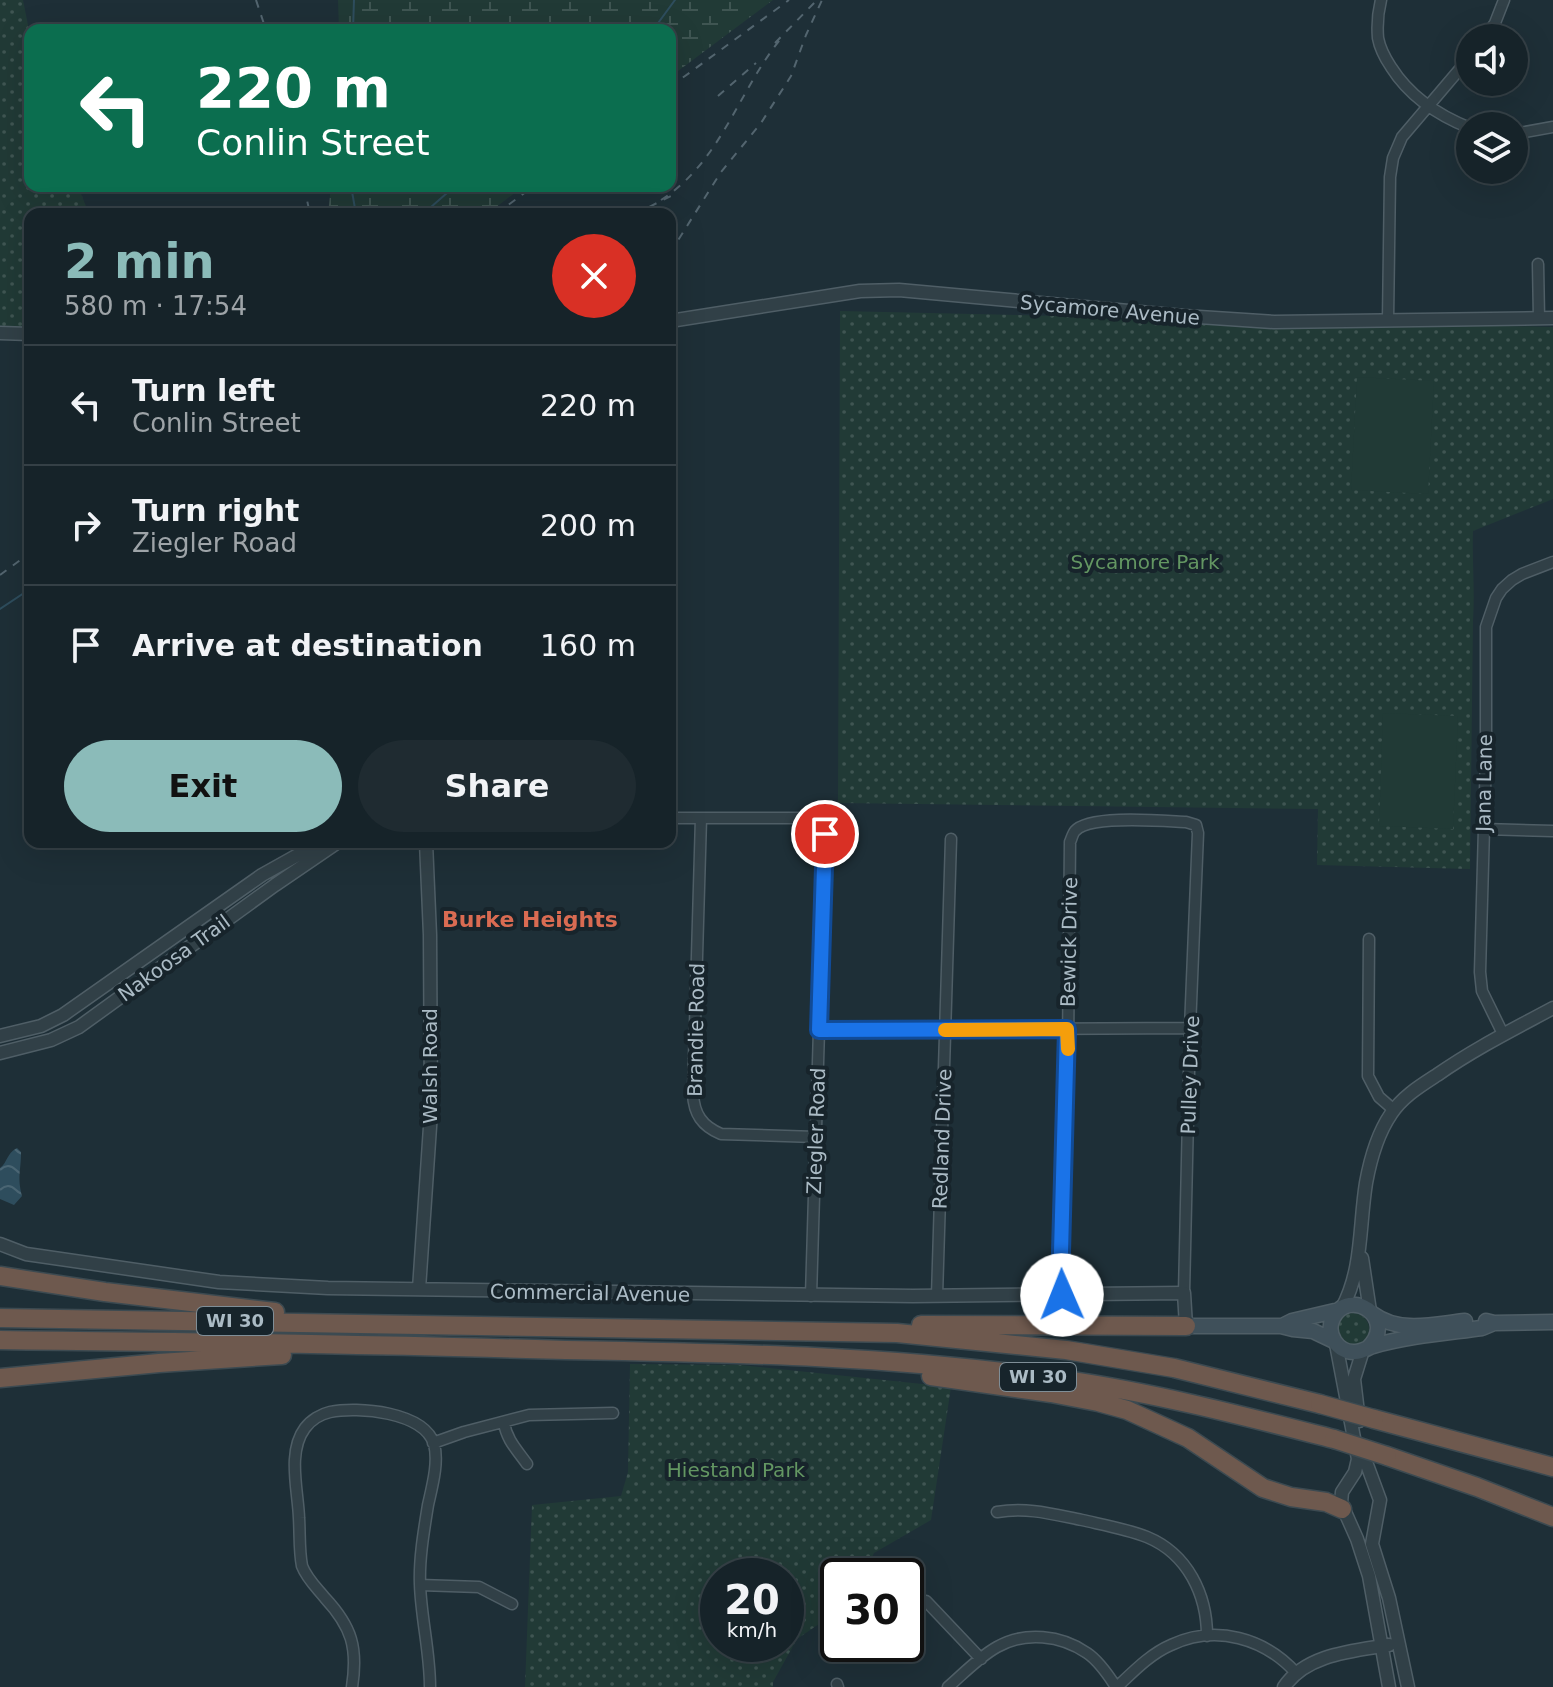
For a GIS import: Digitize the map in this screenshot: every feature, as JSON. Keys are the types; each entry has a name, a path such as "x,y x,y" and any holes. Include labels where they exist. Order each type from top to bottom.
{"highway":[{"path":"0,1276 280,1313 469,1325"},
{"name":"WI 30","path":"0,1318 897,1333 1066,1350 1174,1368 1553,1467"},
{"path":"763,1330 885,1325 1186,1326"},
{"name":"WI 30","path":"0,1340 737,1354 941,1365 1136,1392 1247,1417 1387,1456 1553,1517"},
{"path":"0,1378 250,1356 389,1352 440,1347"},
{"path":"737,1354 920,1374 1098,1402 1127,1410 1188,1438 1263,1488 1291,1497 1326,1502 1344,1512"}],"main road":[{"path":"1281,1326 1350,1305 1359,1305 1387,1323 1402,1326 1481,1320 1494,1323 1553,1322"},
{"path":"1335,1342 1331,1325 1340,1309"},
{"path":"1366,1349 1377,1334 1377,1322 1372,1313"},
{"path":"1186,1326 1281,1326 1313,1331 1349,1352 1394,1341 1482,1328 1494,1323"}],"street":[{"path":"1381,0 1378,37 1384,56 1402,85 1456,123"},
{"path":"1494,24 1504,0"},
{"path":"1388,320 1391,167 1396,148 1456,73"},
{"path":"1528,131 1553,127"},
{"path":"1538,264 1539,318"},
{"name":"Sycamore Avenue","path":"676,320 860,291 899,290 1274,322 1553,318"},
{"path":"0,333 24,334"},
{"name":"Jana Lane","path":"1503,1034 1489,1009 1480,972 1487,619 1496,598 1512,580 1553,562"},
{"path":"676,818 701,818"},
{"name":"Ziegler Road","path":"701,818 809,818 823,824 811,1296"},
{"name":"Brandie Road","path":"701,818 695,1108 703,1123 721,1134 816,1137"},
{"name":"Bewick Drive","path":"1062,1295 1070,842 1075,830 1094,822 1120,820 1196,825"},
{"name":"Pulley Drive","path":"1186,1326 1184,1293 1190,1028 1199,846 1196,825"},
{"path":"1484,829 1553,831"},
{"name":"Redland Drive","path":"937,1296 951,839"},
{"name":"Nakoosa Trail","path":"0,1036 41,1026 63,1015 262,875 310,848"},
{"name":"Nakoosa Trail","path":"0,1053 51,1040 79,1027 329,848"},
{"name":"Walsh Road","path":"419,1289 431,1112 426,848"},
{"path":"1369,939 1368,1076 1379,1097 1394,1110"},
{"path":"1340,1309 1353,1287 1361,1247 1367,1182 1378,1142 1394,1110 1410,1093 1457,1061 1553,1008"},
{"path":"819,1030 1190,1028"},
{"name":"Commercial Avenue","path":"0,1244 26,1254 219,1282 313,1287 811,1296 1184,1293"},
{"path":"1361,1247 1372,1313"},
{"path":"1335,1342 1358,1459 1355,1472 1341,1498 1369,1576 1389,1687"},
{"path":"1366,1349 1354,1379 1354,1389 1366,1462 1380,1500 1372,1544 1389,1598 1408,1687"},
{"path":"352,1687 355,1652 347,1627 340,1614 307,1577 302,1566 295,1481 295,1461 306,1426 329,1412 339,1411 385,1412 404,1418 422,1428 433,1443 434,1467 420,1585 430,1687"},
{"path":"433,1443 464,1432 540,1414 613,1413"},
{"path":"504,1422 508,1439 527,1464"},
{"path":"1346,1487 1365,1481 1376,1488"},
{"path":"997,1512 1034,1510 1150,1538 1185,1565 1200,1590 1207,1618 1207,1636"},
{"path":"1344,1512 1362,1521 1377,1512"},
{"path":"420,1585 479,1587 512,1604"},
{"path":"926,1601 981,1659"},
{"path":"948,1687 998,1647 1017,1639 1033,1637 1052,1638 1090,1655 1116,1687 1170,1645 1207,1636 1244,1638 1276,1654 1297,1674"},
{"path":"1284,1687 1302,1669 1326,1657 1399,1644"}],"green space":[{"path":"0,0 23,0 28,24 24,24 24,192 80,192 87,208 24,208 24,330 0,329"},
{"path":"338,0 773,0 676,73 676,24 339,24"},
{"path":"330,192 516,192 495,208 329,208"},
{"name":"Sycamore Park","path":"840,311 1553,327 1553,499 1473,531 1470,869 1317,865 1318,809 838,803"},
{"path":"1357,377 1434,381 1428,494 1351,490"},
{"path":"1383,713 1458,716 1453,829 1379,826"},
{"path":"1353,1313 1364,1318 1369,1329 1364,1340 1353,1345 1342,1340 1337,1329 1342,1318"},
{"name":"Hiestand Park","path":"630,1364 741,1365 951,1387 931,1520 874,1553 872,1558 820,1558 820,1623 804,1634 804,1558 700,1558 700,1662 784,1662 773,1687 525,1687 532,1505 621,1496 628,1472"}],"water":[{"path":"17,1148 21,1152 19,1179 22,1196 14,1205 0,1199 0,1168"}],"waterway":[{"path":"353,24 354,0"},
{"path":"657,24 675,0"},
{"path":"352,192 355,208"},
{"path":"430,208 448,192"},
{"path":"0,609 24,593"}],"railway":[{"path":"256,0 264,24"},
{"path":"676,83 789,0"},
{"path":"775,43 817,0"},
{"path":"676,243 721,172 761,123 791,76 822,0"},
{"path":"676,189 715,145 767,57 783,36"},
{"path":"718,96 756,63"},
{"path":"305,192 309,208"},
{"path":"504,208 526,192"},
{"path":"661,200 672,192"},
{"path":"647,208 671,196"},
{"path":"0,575 24,557"}],"slow traffic":[{"path":"945,1030 1067,1029 1068,1049"}],"district":[{"name":"Burke Heights","path":"530,919"}],"route":[{"path":"825,834 819,1030 1067,1029 1062,1295"}]}
